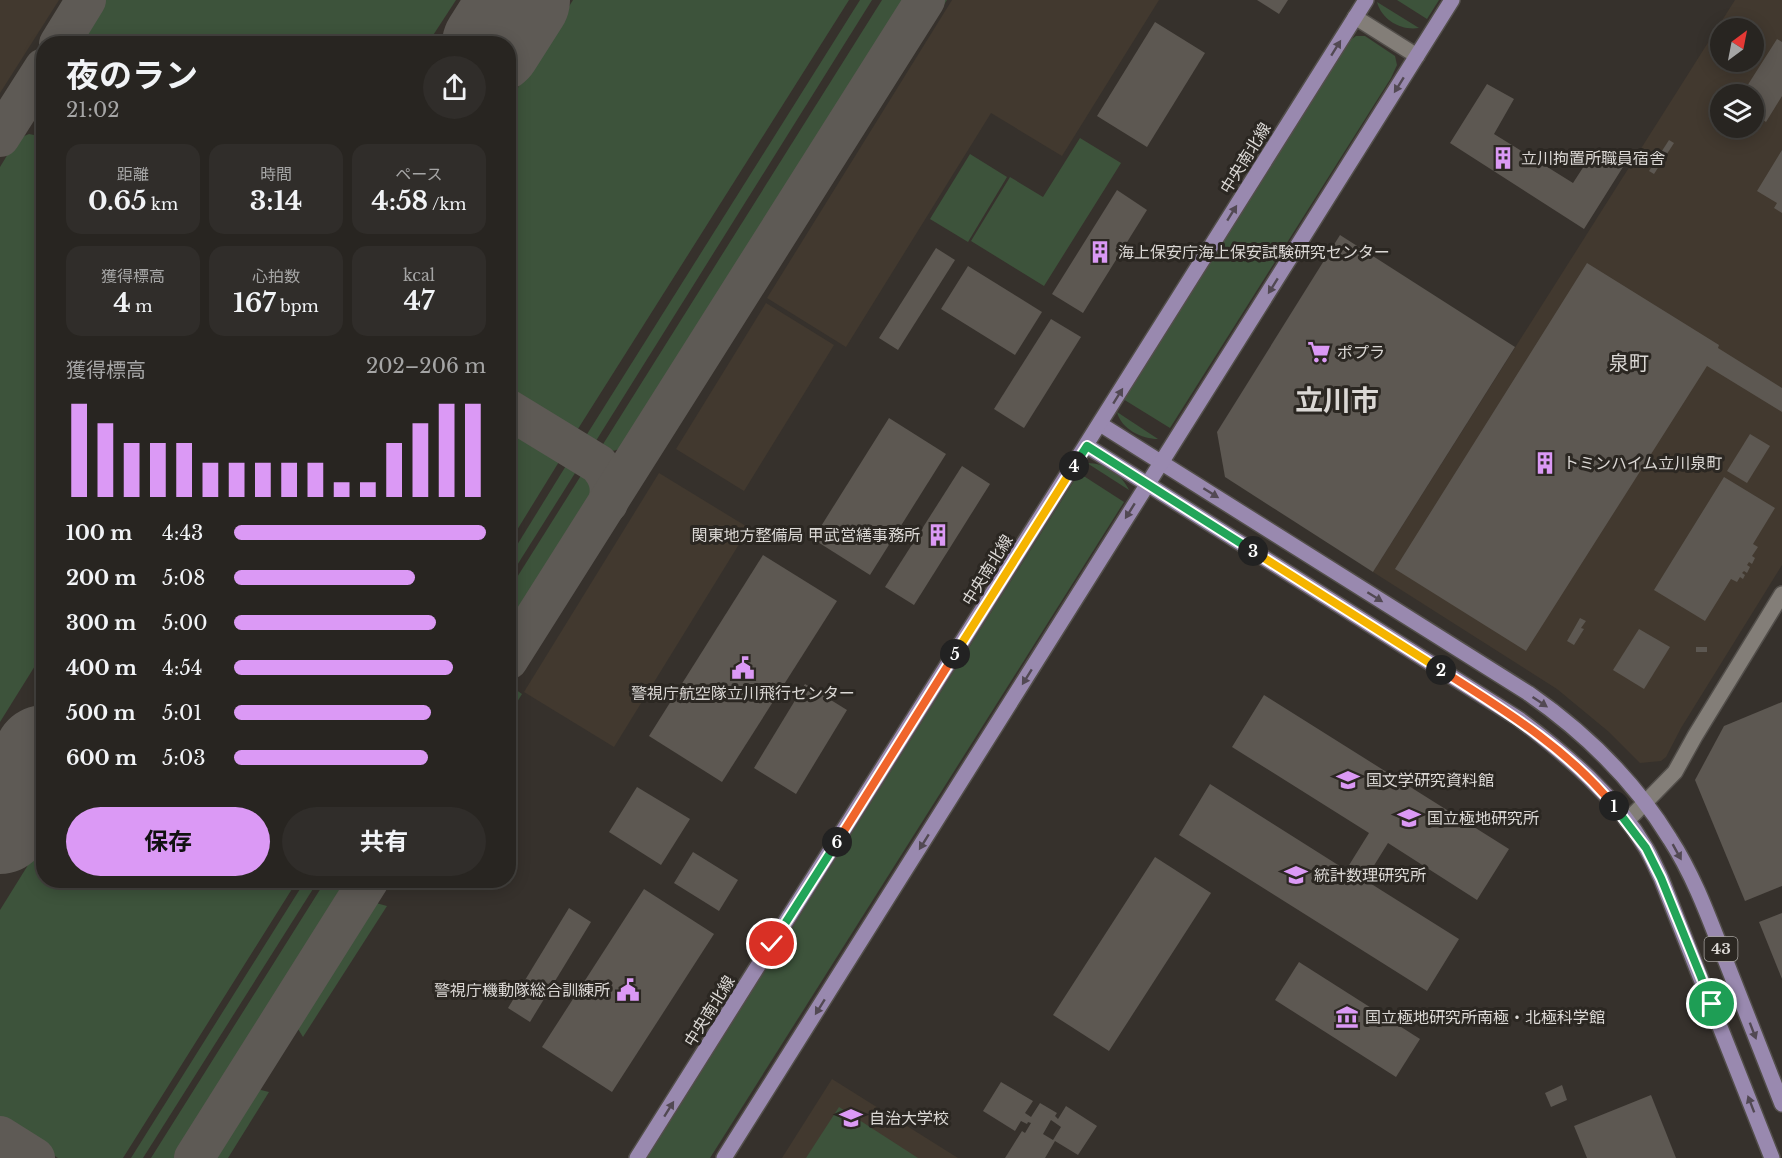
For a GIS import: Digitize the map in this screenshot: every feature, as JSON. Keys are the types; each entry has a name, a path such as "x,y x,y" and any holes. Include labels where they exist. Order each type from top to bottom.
{"main road":[{"name":"中央南北線","path":"637,1158 1366,0"},
{"path":"724,1158 1452,0"},
{"name":"43","path":"1100,423 1549,708 1594,745 1646,802 1671,840 1695,884 1782,1104"},
{"name":"43","path":"1087,446 1519,719 1564,755 1594,783 1627,821 1646,848 1673,904 1772,1158"}],"street":[{"path":"1355,17 1417,56"},
{"path":"1627,821 1675,772 1782,594"}],"shaded area":[{"path":"0,0 59,0 36,36 0,93"},
{"path":"952,0 1159,0 1062,156 991,113 846,347 767,298"},
{"path":"1735,0 1782,0 1782,565 1681,728 1666,757 1661,761 1640,763 1609,732 1557,689 1373,572 1710,40 1710,72 1764,72 1764,18 1724,18"},
{"path":"766,303 834,345 744,491 676,449"},
{"path":"659,473 749,528 614,747 524,692"},
{"name":"自治大学校","path":"832,1079 958,1158 782,1158"}],"green space":[{"path":"105,0 456,0 433,36 82,36"},
{"path":"573,0 849,0 576,432 516,395 516,91"},
{"path":"860,0 872,0 594,444 584,439"},
{"path":"882,0 907,0 628,442 615,450 600,449"},
{"path":"931,0 947,0 913,51 902,44"},
{"path":"1397,0 1439,0 1427,19"},
{"path":"1377,2 1419,28 1406,28 1393,23 1383,14"},
{"path":"1356,36 1365,36 1395,56 1397,65 1391,78 1170,428 1123,399 1349,41"},
{"path":"894,57 907,65 874,117 862,110"},
{"path":"856,121 866,128 832,179 822,173"},
{"path":"29,134 36,135 36,664 0,722 0,167 17,139"},
{"path":"1080,138 1121,163 1044,286 971,241 1010,177 1043,197"},
{"path":"970,154 1007,177 968,242 930,219"},
{"path":"816,184 827,191 793,243 782,236"},
{"path":"775,250 785,257 758,299 748,293"},
{"path":"1117,412 1158,439 1133,432 1119,418"},
{"path":"516,421 565,452 516,532"},
{"path":"572,456 582,462 516,567 516,547"},
{"path":"1087,463 1112,470 1129,490"},
{"path":"587,466 598,478 596,494 516,622 516,579"},
{"path":"1079,473 1124,502 710,1158 647,1158"},
{"path":"516,690 522,694 516,704"},
{"path":"36,852 36,888 293,888 123,1158 58,1158 0,1122 0,910"},
{"path":"301,888 314,888 143,1158 131,1158"},
{"path":"321,888 349,888 178,1158 151,1158"},
{"path":"376,903 387,906 303,1037 298,1029 296,1012 363,906"},
{"path":"251,1091 269,1092 228,1158 203,1158 242,1096"},
{"path":"839,1107 918,1158 806,1158"},
{"path":"0,1144 22,1158 0,1158"}],"building":[{"path":"1257,0 1288,0 1279,14"},
{"path":"1155,22 1205,53 1147,147 1097,116"},
{"path":"1777,39 1782,42 1782,96 1766,122 1764,121 1764,84 1748,84 1756,72 1764,72 1764,59"},
{"name":"立川拘置所職員宿舎","path":"1487,84 1514,99 1494,134 1573,183 1595,149 1623,167 1584,229 1450,143"},
{"path":"1669,140 1674,143 1654,174 1649,171"},
{"path":"1782,150 1782,213 1774,208 1777,203 1757,191"},
{"name":"海上保安庁海上保安試験研究センター","path":"1117,190 1147,210 1083,313 1052,294"},
{"path":"1340,235 1515,347 1373,572 1225,477 1217,432"},
{"path":"936,248 955,260 898,350 879,338"},
{"path":"1587,263 1719,345 1718,348 1782,388 1782,412 1707,366 1526,651 1395,569"},
{"path":"968,266 1042,312 1015,355 941,309"},
{"path":"1051,319 1081,337 1024,428 994,409"},
{"path":"889,418 946,454 870,575 813,539"},
{"path":"1750,434 1770,446 1747,483 1727,471"},
{"name":"関東地方整備局 甲武営繕事務所","path":"962,466 990,484 914,605 885,587"},
{"path":"1724,477 1775,508 1753,544 1758,547 1752,556 1755,558 1752,564 1749,562 1747,565 1750,567 1747,573 1744,571 1743,579 1740,577 1737,582 1731,579 1705,621 1654,590"},
{"name":"警視庁航空隊立川飛行センター","path":"763,555 837,601 722,782 649,736"},
{"path":"1580,618 1586,621 1574,645 1567,641"},
{"path":"1639,629 1670,647 1644,689 1613,670"},
{"path":"1696,647 1707,647 1707,652 1696,652"},
{"path":"805,684 847,710 796,794 754,768"},
{"path":"1264,695 1509,849 1477,900 1388,843 1365,880 1459,939 1427,991 1179,835 1210,784 1346,870 1369,833 1232,747"},
{"path":"1782,702 1782,886 1745,901 1695,780 1724,726"},
{"path":"637,787 690,819 661,865 609,832"},
{"path":"693,852 738,880 719,911 674,883"},
{"path":"1155,857 1211,893 1109,1051 1053,1015"},
{"name":"警視庁機動隊総合訓練所","path":"644,889 714,934 612,1092 542,1047"},
{"path":"569,908 591,922 530,1022 508,1008"},
{"path":"1782,913 1782,979 1759,922"},
{"path":"1299,962 1420,1039 1396,1077 1275,1000"},
{"path":"1001,1082 1033,1101 1025,1113 1031,1117 1040,1103 1057,1113 1055,1116 1058,1119 1066,1106 1097,1126 1078,1155 1055,1141 1045,1158 1005,1158 1022,1131 1025,1133 1031,1123 1021,1121 1015,1131 983,1111","holes":["1051,1120 1061,1127 1053,1140 1043,1134"]},
{"path":"1562,1085 1567,1100 1551,1107 1545,1093"},
{"path":"1651,1095 1676,1158 1587,1158 1574,1126"}],"taxiway":[{"path":"64,36 86,0"},
{"path":"516,647 925,0"},
{"path":"0,137 36,81"},
{"path":"516,414 598,464 609,482 608,503"},
{"path":"194,1158 364,888"},
{"path":"0,1136 35,1158"}],"runway":[{"path":"497,36 520,0"},
{"path":"0,824 36,768"}],"place":[{"name":"立川拘置所職員宿舎","path":"1503,158"},
{"name":"海上保安庁海上保安試験研究センター","path":"1100,252"},
{"name":"ポプラ","path":"1319,352"},
{"name":"トミンハイム立川泉町","path":"1545,463"},
{"name":"関東地方整備局 甲武営繕事務所","path":"938,535"},
{"name":"警視庁航空隊立川飛行センター","path":"743,668"},
{"name":"国文学研究資料館","path":"1348,780"},
{"name":"国立極地研究所","path":"1409,818"},
{"name":"統計数理研究所","path":"1296,875"},
{"name":"警視庁機動隊総合訓練所","path":"628,990"},
{"name":"国立極地研究所南極・北極科学館","path":"1347,1017"},
{"name":"自治大学校","path":"851,1118"}],"district":[{"name":"泉町","path":"1629,363"},
{"name":"立川市","path":"1337,400"}],"route":[{"path":"772,944 1087,446 1519,719 1548,740 1608,798 1646,848 1673,904 1712,1004"}]}
